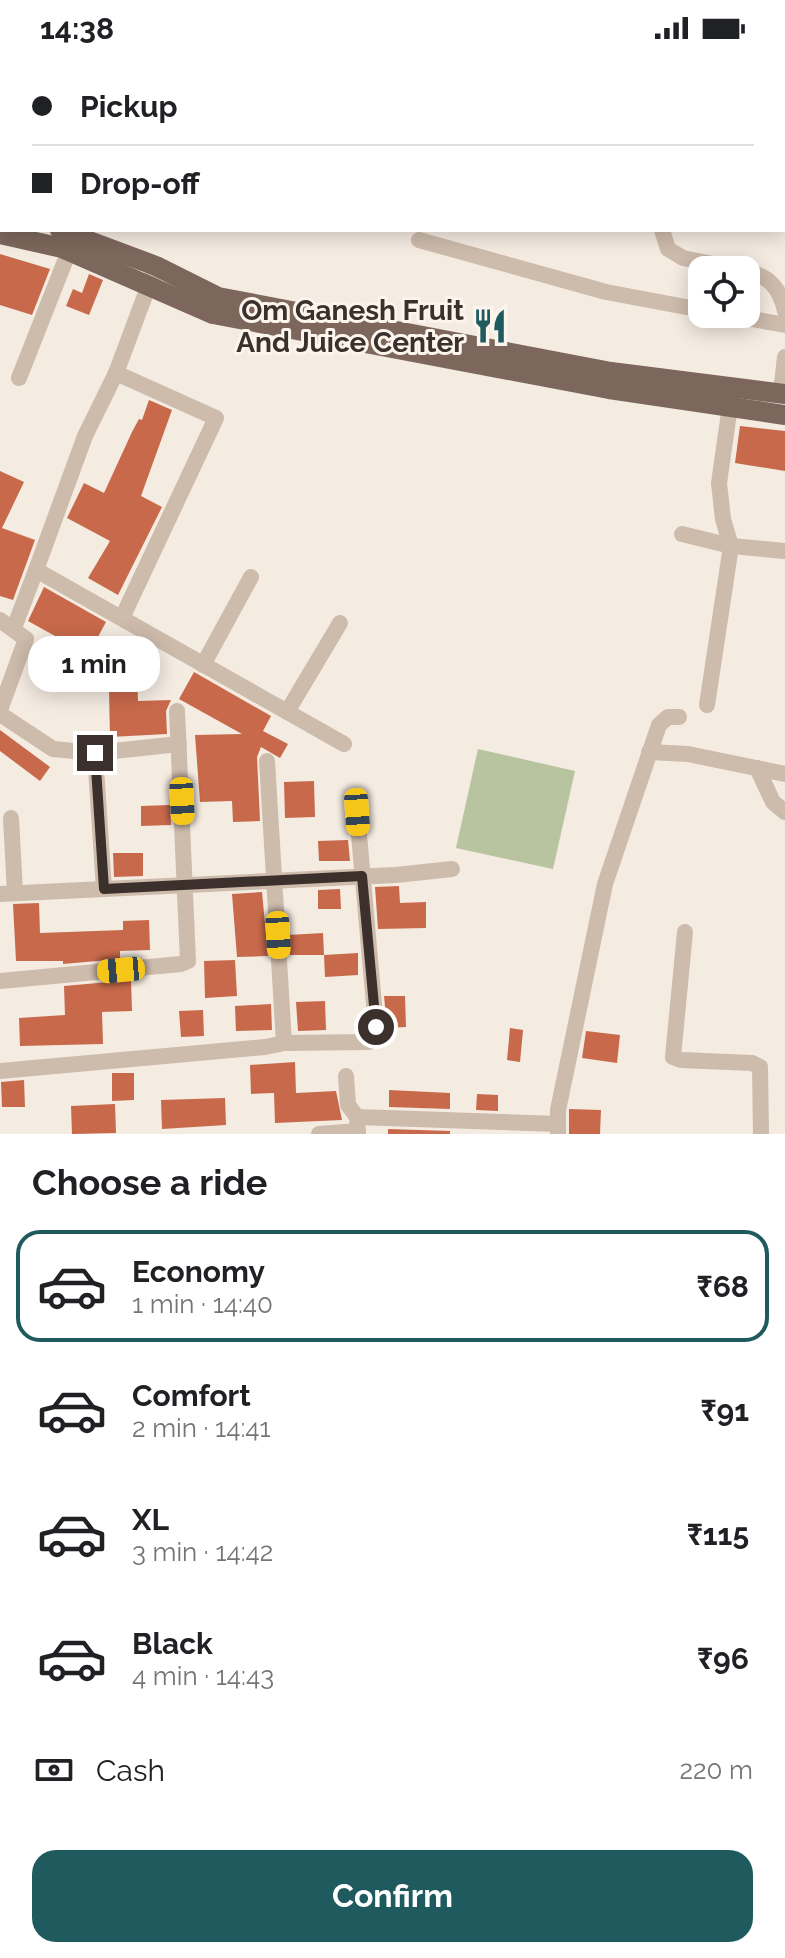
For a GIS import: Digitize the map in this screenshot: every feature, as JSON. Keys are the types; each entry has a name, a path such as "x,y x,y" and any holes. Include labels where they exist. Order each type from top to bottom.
{"main road":[{"path":"64,232 152,276 213,314 609,389 785,415"},
{"path":"0,234 69,251 218,297 611,372 783,393"}],"street":[{"path":"663,232 668,249 688,259"},
{"path":"419,240 606,292 688,307"},
{"path":"19,378 69,251"},
{"path":"152,276 116,373 85,436 36,570 7,624 24,634 26,644 0,710 3,716 53,749 95,753 179,744"},
{"path":"760,277 771,281 781,295 785,311"},
{"path":"760,320 785,325"},
{"path":"783,393 785,357"},
{"path":"116,373 216,418 122,618"},
{"path":"707,705 731,546 723,519 719,483 730,406"},
{"path":"682,534 731,546 785,551"},
{"path":"36,570 344,744"},
{"path":"203,665 251,577"},
{"path":"287,712 340,623"},
{"path":"0,981 188,961 177,711"},
{"path":"319,1134 357,1127 558,1129 558,1110 605,884 659,725 668,717 679,717"},
{"path":"649,752 688,754 785,774"},
{"path":"95,753 104,889"},
{"path":"267,761 284,1043"},
{"path":"757,768 773,802 785,812"},
{"path":"0,1071 284,1043 369,1042 374,1037 376,1027 357,812"},
{"path":"11,818 8,894 452,869"},
{"path":"685,932 673,1057 752,1063 760,1067 761,1134"},
{"path":"346,1076 348,1105 357,1127"}],"green space":[{"path":"478,749 575,771 553,869 456,848"}],"building":[{"path":"0,254 50,269 32,315 0,305"},
{"path":"89,274 103,280 89,315 66,306 73,289 82,293"},
{"path":"149,400 172,410 141,496 162,507 118,595 88,578 110,541 67,518 84,483 104,493 132,432 139,419 142,420"},
{"path":"740,426 785,431 785,471 735,463"},
{"path":"0,471 24,482 2,528 35,540 13,600 0,596"},
{"path":"44,587 106,622 86,659 62,645 64,641 28,621"},
{"path":"124,666 137,673 138,701 171,700 166,711 167,734 110,737 109,690"},
{"path":"194,672 271,716 263,731 288,744 280,758 261,747 257,757 260,821 233,822 232,801 200,802 195,735 242,734 179,699"},
{"path":"0,730 50,767 40,781 0,751"},
{"path":"314,781 315,817 285,818 284,782"},
{"path":"170,805 171,825 141,826 141,806"},
{"path":"348,840 350,861 319,861 318,841"},
{"path":"113,853 143,853 143,876 114,877"},
{"path":"399,886 400,903 426,902 426,928 378,929 375,887"},
{"path":"340,889 341,909 318,909 318,890"},
{"path":"262,892 268,956 237,957 232,894"},
{"path":"39,903 40,933 123,930 123,921 149,920 150,950 120,951 120,959 63,964 63,961 16,961 13,904"},
{"path":"323,933 324,955 290,955 288,935"},
{"path":"358,953 358,975 325,977 324,955"},
{"path":"235,960 237,996 205,998 204,961"},
{"path":"131,980 132,1011 102,1012 103,1044 20,1046 19,1018 65,1015 64,986"},
{"path":"384,996 405,996 406,1027 387,1028"},
{"path":"325,1001 326,1030 298,1031 296,1002"},
{"path":"271,1004 272,1030 236,1031 235,1006"},
{"path":"203,1010 204,1036 181,1037 179,1011"},
{"path":"510,1028 523,1030 520,1062 507,1060"},
{"path":"586,1031 620,1035 617,1063 582,1058"},
{"path":"295,1062 296,1093 336,1091 342,1120 275,1123 274,1093 251,1094 250,1065"},
{"path":"112,1073 134,1073 134,1100 112,1101"},
{"path":"24,1080 25,1107 2,1107 1,1082"},
{"path":"389,1090 450,1093 450,1109 389,1107"},
{"path":"477,1094 498,1095 498,1111 476,1110"},
{"path":"225,1098 226,1125 162,1129 161,1100"},
{"path":"115,1104 116,1133 72,1134 71,1106"},
{"path":"569,1109 601,1110 600,1134 569,1134"},
{"path":"388,1129 450,1131 450,1134 388,1134"}],"place":[{"name":"Om Ganesh Fruit And Juice Center","path":"490,326"}],"route":[{"path":"95,753 104,889 362,876 376,1027"}]}
